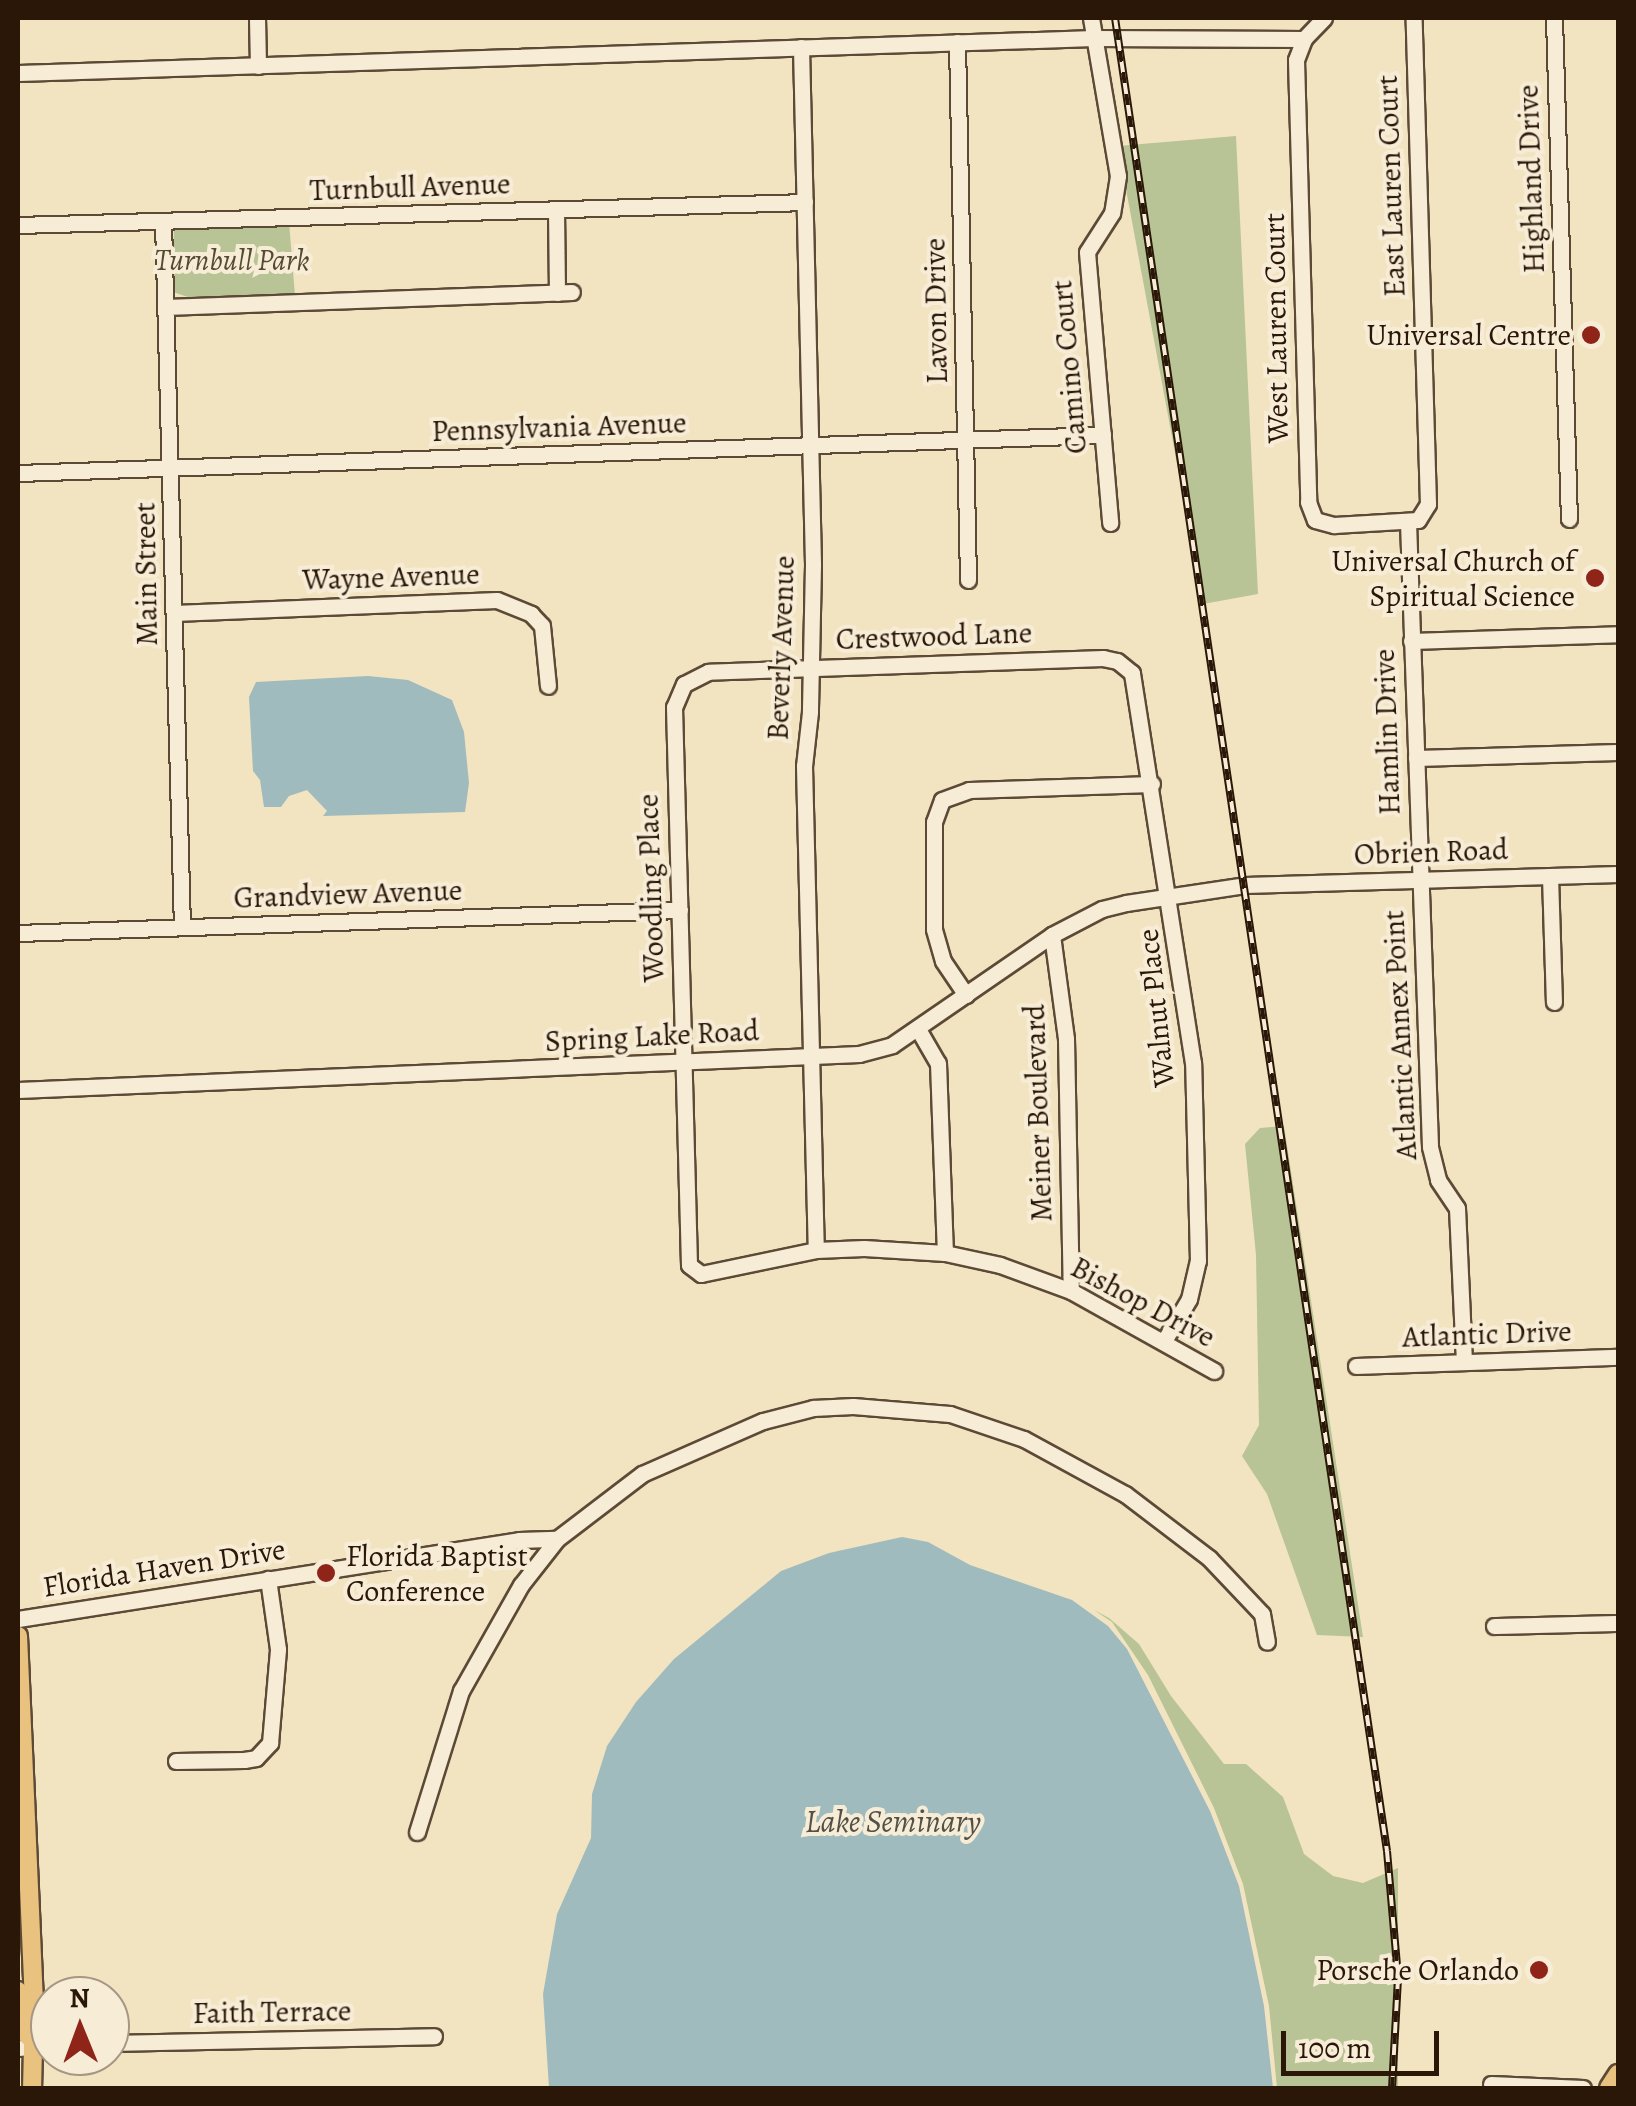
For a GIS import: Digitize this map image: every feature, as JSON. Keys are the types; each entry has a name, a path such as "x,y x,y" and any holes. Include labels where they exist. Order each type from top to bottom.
{"main road":[{"path":"18,1636 22,1866 32,1976"},
{"path":"18,1990 30,2035"},
{"path":"1609,2088 1618,2074"}],"street":[{"path":"257,18 258,66"},
{"name":"Camino Court","path":"1091,18 1118,176 1112,212 1087,252 1110,523"},
{"path":"18,73 1093,38 1304,39 1324,18"},
{"name":"East Lauren Court","path":"1408,522 1424,514 1428,504 1414,18"},
{"name":"Highland Drive","path":"1554,18 1569,519"},
{"name":"West Lauren Court","path":"1304,39 1296,60 1310,513 1323,524 1408,522"},
{"name":"Lavon Drive","path":"957,42 968,580"},
{"name":"Beverly Avenue","path":"801,47 813,565 810,712 804,766 816,1250"},
{"name":"Turnbull Avenue","path":"18,225 805,202"},
{"path":"166,306 565,293 556,210"},
{"name":"Main Street","path":"163,221 182,927"},
{"name":"Pennsylvania Avenue","path":"18,473 1102,435"},
{"name":"Hamlin Drive","path":"1408,522 1420,880"},
{"name":"Wayne Avenue","path":"174,613 497,600 531,614 542,626 548,686"},
{"path":"1411,642 1618,634"},
{"name":"Crestwood Lane","path":"684,684 708,672 1103,658 1127,666"},
{"name":"Walnut Place","path":"1127,666 1137,683 1193,1064 1198,1261 1189,1300 1164,1340"},
{"name":"Woodling Place","path":"684,684 674,707 687,1255 693,1270"},
{"path":"1416,758 1618,752"},
{"path":"966,994 943,961 934,929 934,822 942,800 969,790 1152,784"},
{"name":"Obrien Road","path":"1244,885 1618,874"},
{"path":"1550,876 1554,1002"},
{"name":"Atlantic Annex Point","path":"1420,880 1431,1161 1457,1208 1464,1361"},
{"name":"Spring Lake Road","path":"18,1090 683,1064 876,1050 918,1029 1052,935 1102,909 1244,885"},
{"name":"Grandview Avenue","path":"18,933 680,910"},
{"name":"Meiner Boulevard","path":"1052,935 1066,1039 1071,1291"},
{"path":"918,1029 938,1063 944,1253"},
{"name":"Bishop Drive","path":"693,1270 709,1273 816,1250 864,1248 944,1253 1000,1266 1071,1291 1164,1340 1214,1372"},
{"name":"Atlantic Drive","path":"1356,1366 1618,1357"},
{"path":"417,1832 461,1690 520,1585 557,1539 642,1474 763,1420 813,1408 854,1406 950,1414 1024,1438 1125,1494 1209,1558 1262,1614 1268,1642"},
{"name":"Florida Haven Drive","path":"18,1619 519,1540 557,1539"},
{"path":"176,1761 256,1758 270,1744 278,1663 268,1579"},
{"path":"1494,1626 1618,1623"},
{"name":"Faith Terrace","path":"130,2042 434,2036"},
{"path":"1491,2084 1584,2088"}],"green space":[{"path":"1236,136 1258,594 1203,604 1118,146"},
{"name":"Turnbull Park","path":"289,222 295,296 191,298 173,292 174,227"},
{"path":"1284,1126 1363,1637 1317,1635 1267,1494 1242,1456 1259,1425 1256,1255 1245,1144 1260,1128"},
{"path":"1094,1610 1109,1618 1139,1644 1171,1696 1224,1764 1246,1764 1283,1797 1304,1854 1333,1876 1363,1883 1398,1868 1398,2088 1277,2088 1269,2006 1243,1884 1214,1808 1148,1675 1112,1622"}],"water":[{"path":"368,676 408,680 452,700 464,732 469,783 465,812 323,816 327,811 307,790 289,796 281,807 264,807 260,780 253,771 249,697 256,682"},
{"name":"Lake Seminary","path":"902,1537 928,1542 970,1565 1072,1600 1108,1626 1127,1649 1210,1811 1239,1886 1264,2006 1273,2088 549,2088 543,1994 557,1914 591,1838 592,1794 607,1746 636,1702 674,1659 781,1571 829,1553"}],"railway":[{"path":"1115,18 1387,1851 1398,1978 1392,2088"}],"place":[{"name":"Universal Centre","path":"1591,335"},
{"name":"Universal Church of Spiritual Science","path":"1595,578"},
{"name":"Florida Baptist Conference","path":"326,1573"},
{"name":"Porsche Orlando","path":"1539,1970"}]}
